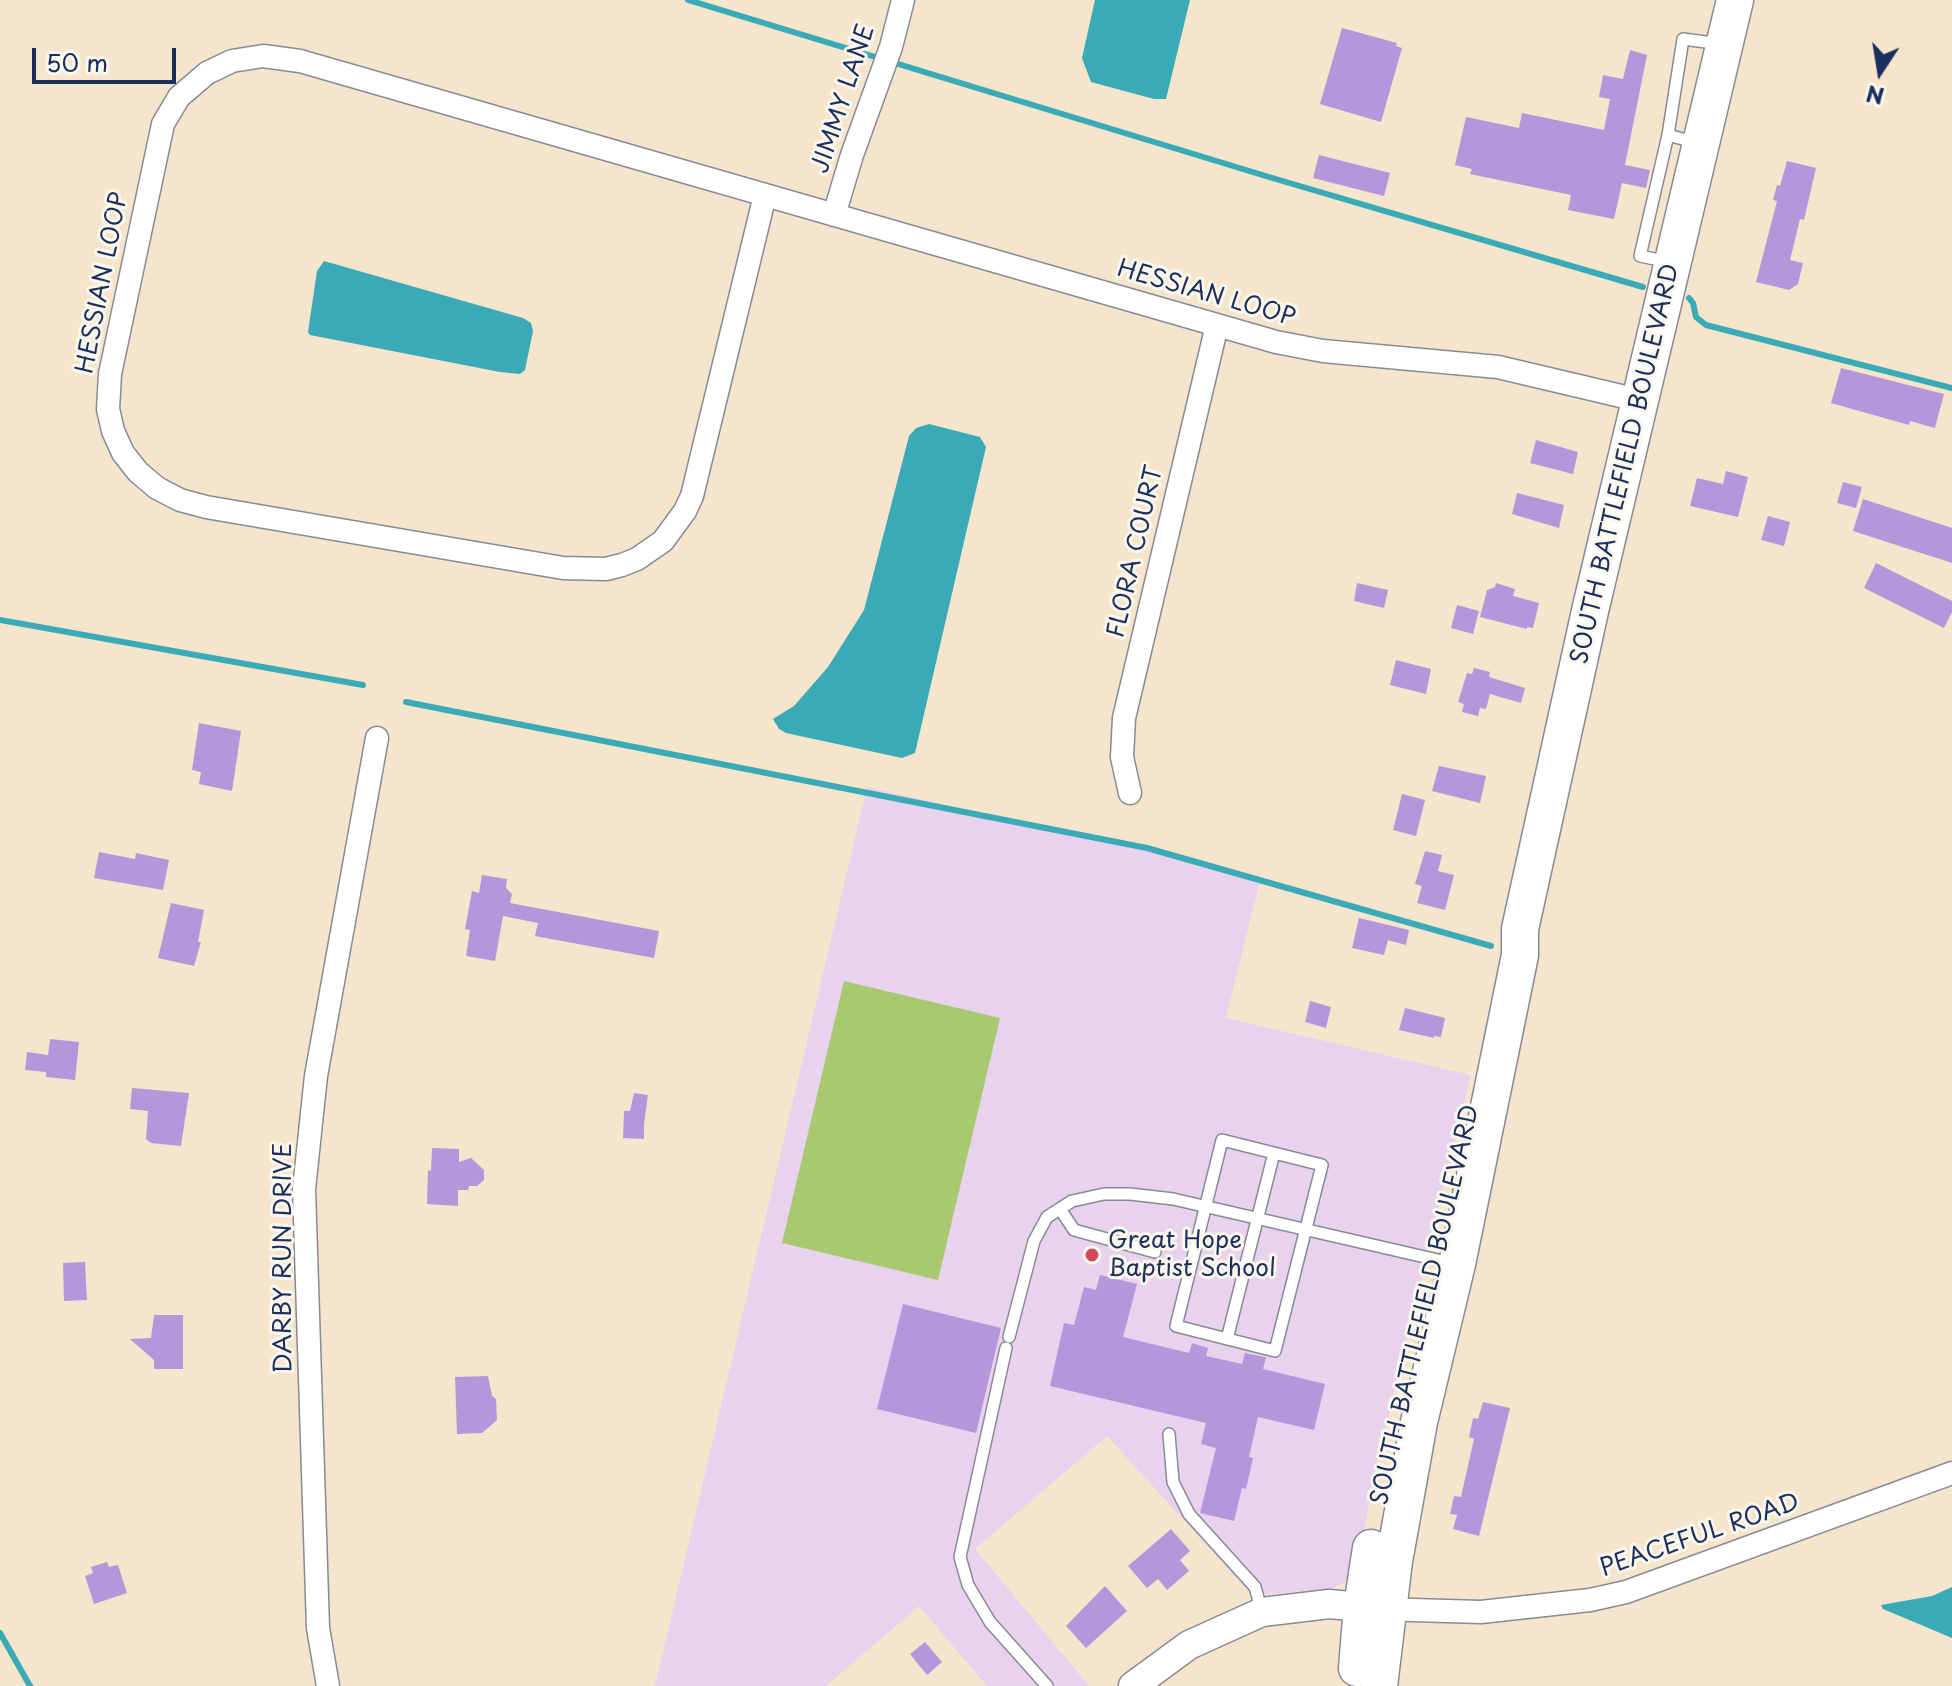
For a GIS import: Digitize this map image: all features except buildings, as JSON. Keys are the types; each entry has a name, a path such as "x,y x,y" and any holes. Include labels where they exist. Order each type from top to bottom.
{"main road":[{"name":"SOUTH BATTLEFIELD BOULEVARD","path":"1355,1686 1374,1609 1400,1394 1446,1262 1505,954 1520,929 1590,611 1642,401 1673,263 1685,140 1725,44 1735,0"},
{"name":"SOUTH BATTLEFIELD BOULEVARD","path":"1374,1609 1379,1686"}],"street":[{"name":"JIMMY LANE","path":"834,215 891,47 903,0"},
{"name":"HESSIAN LOOP","path":"765,195 692,496 663,541 622,565 606,569 563,568 206,507 180,500 157,488 138,472 123,453 113,431 108,409 109,382 160,134 172,106 187,88 207,73 232,61 263,56 300,61 1300,347 1498,367 1642,401"},
{"name":"FLORA COURT","path":"1130,793 1121,744 1124,718 1217,325"},
{"name":"DARBY RUN DRIVE","path":"328,1686 318,1628 304,1189 316,1076 377,738"},
{"name":"PEACEFUL ROAD","path":"1374,1609 1481,1612 1590,1600 1626,1592 1952,1473"},
{"path":"1133,1686 1189,1645 1262,1612 1329,1604 1374,1609"}],"lane":[{"path":"1222,1140 1322,1165 1275,1351 1176,1326 1205,1207 1222,1140"},
{"path":"1227,1339 1274,1153"},
{"path":"1047,1686 990,1622 968,1585 960,1557 1007,1342 1034,1241 1047,1217 1072,1201 1104,1194 1130,1194 1173,1199 1446,1262"},
{"path":"1060,1209 1074,1230 1155,1252"},
{"path":"1169,1434 1173,1482 1189,1514 1255,1587 1262,1612"}],"shaded area":[{"name":"Great Hope Baptist School","path":"867,787 1261,877 1226,1018 1471,1075 1373,1480 1359,1561 1343,1583 1331,1589 1252,1595 1107,1436 975,1549 1089,1686 987,1686 919,1606 826,1686 655,1686"}],"green space":[{"path":"844,981 1000,1018 938,1280 782,1243"}],"water":[{"path":"1095,0 1190,0 1166,99 1154,99 1091,82 1082,58"},
{"path":"324,261 523,318 531,323 533,331 525,370 520,374 500,372 310,335 317,271"},
{"path":"929,424 980,437 986,447 915,753 902,758 786,733 779,729 773,719 794,706 828,667 864,610 909,436 916,428"},
{"path":"1952,1587 1952,1638 1883,1609 1881,1605 1932,1596"}],"waterway":[{"path":"688,0 1643,287"},
{"path":"1689,298 1696,317 1706,325 1952,388"},
{"path":"0,620 363,685"},
{"path":"406,702 1147,848 1491,946"},
{"path":"0,1633 30,1686"}],"place":[{"name":"Great Hope Baptist School","path":"1092,1255"}]}
